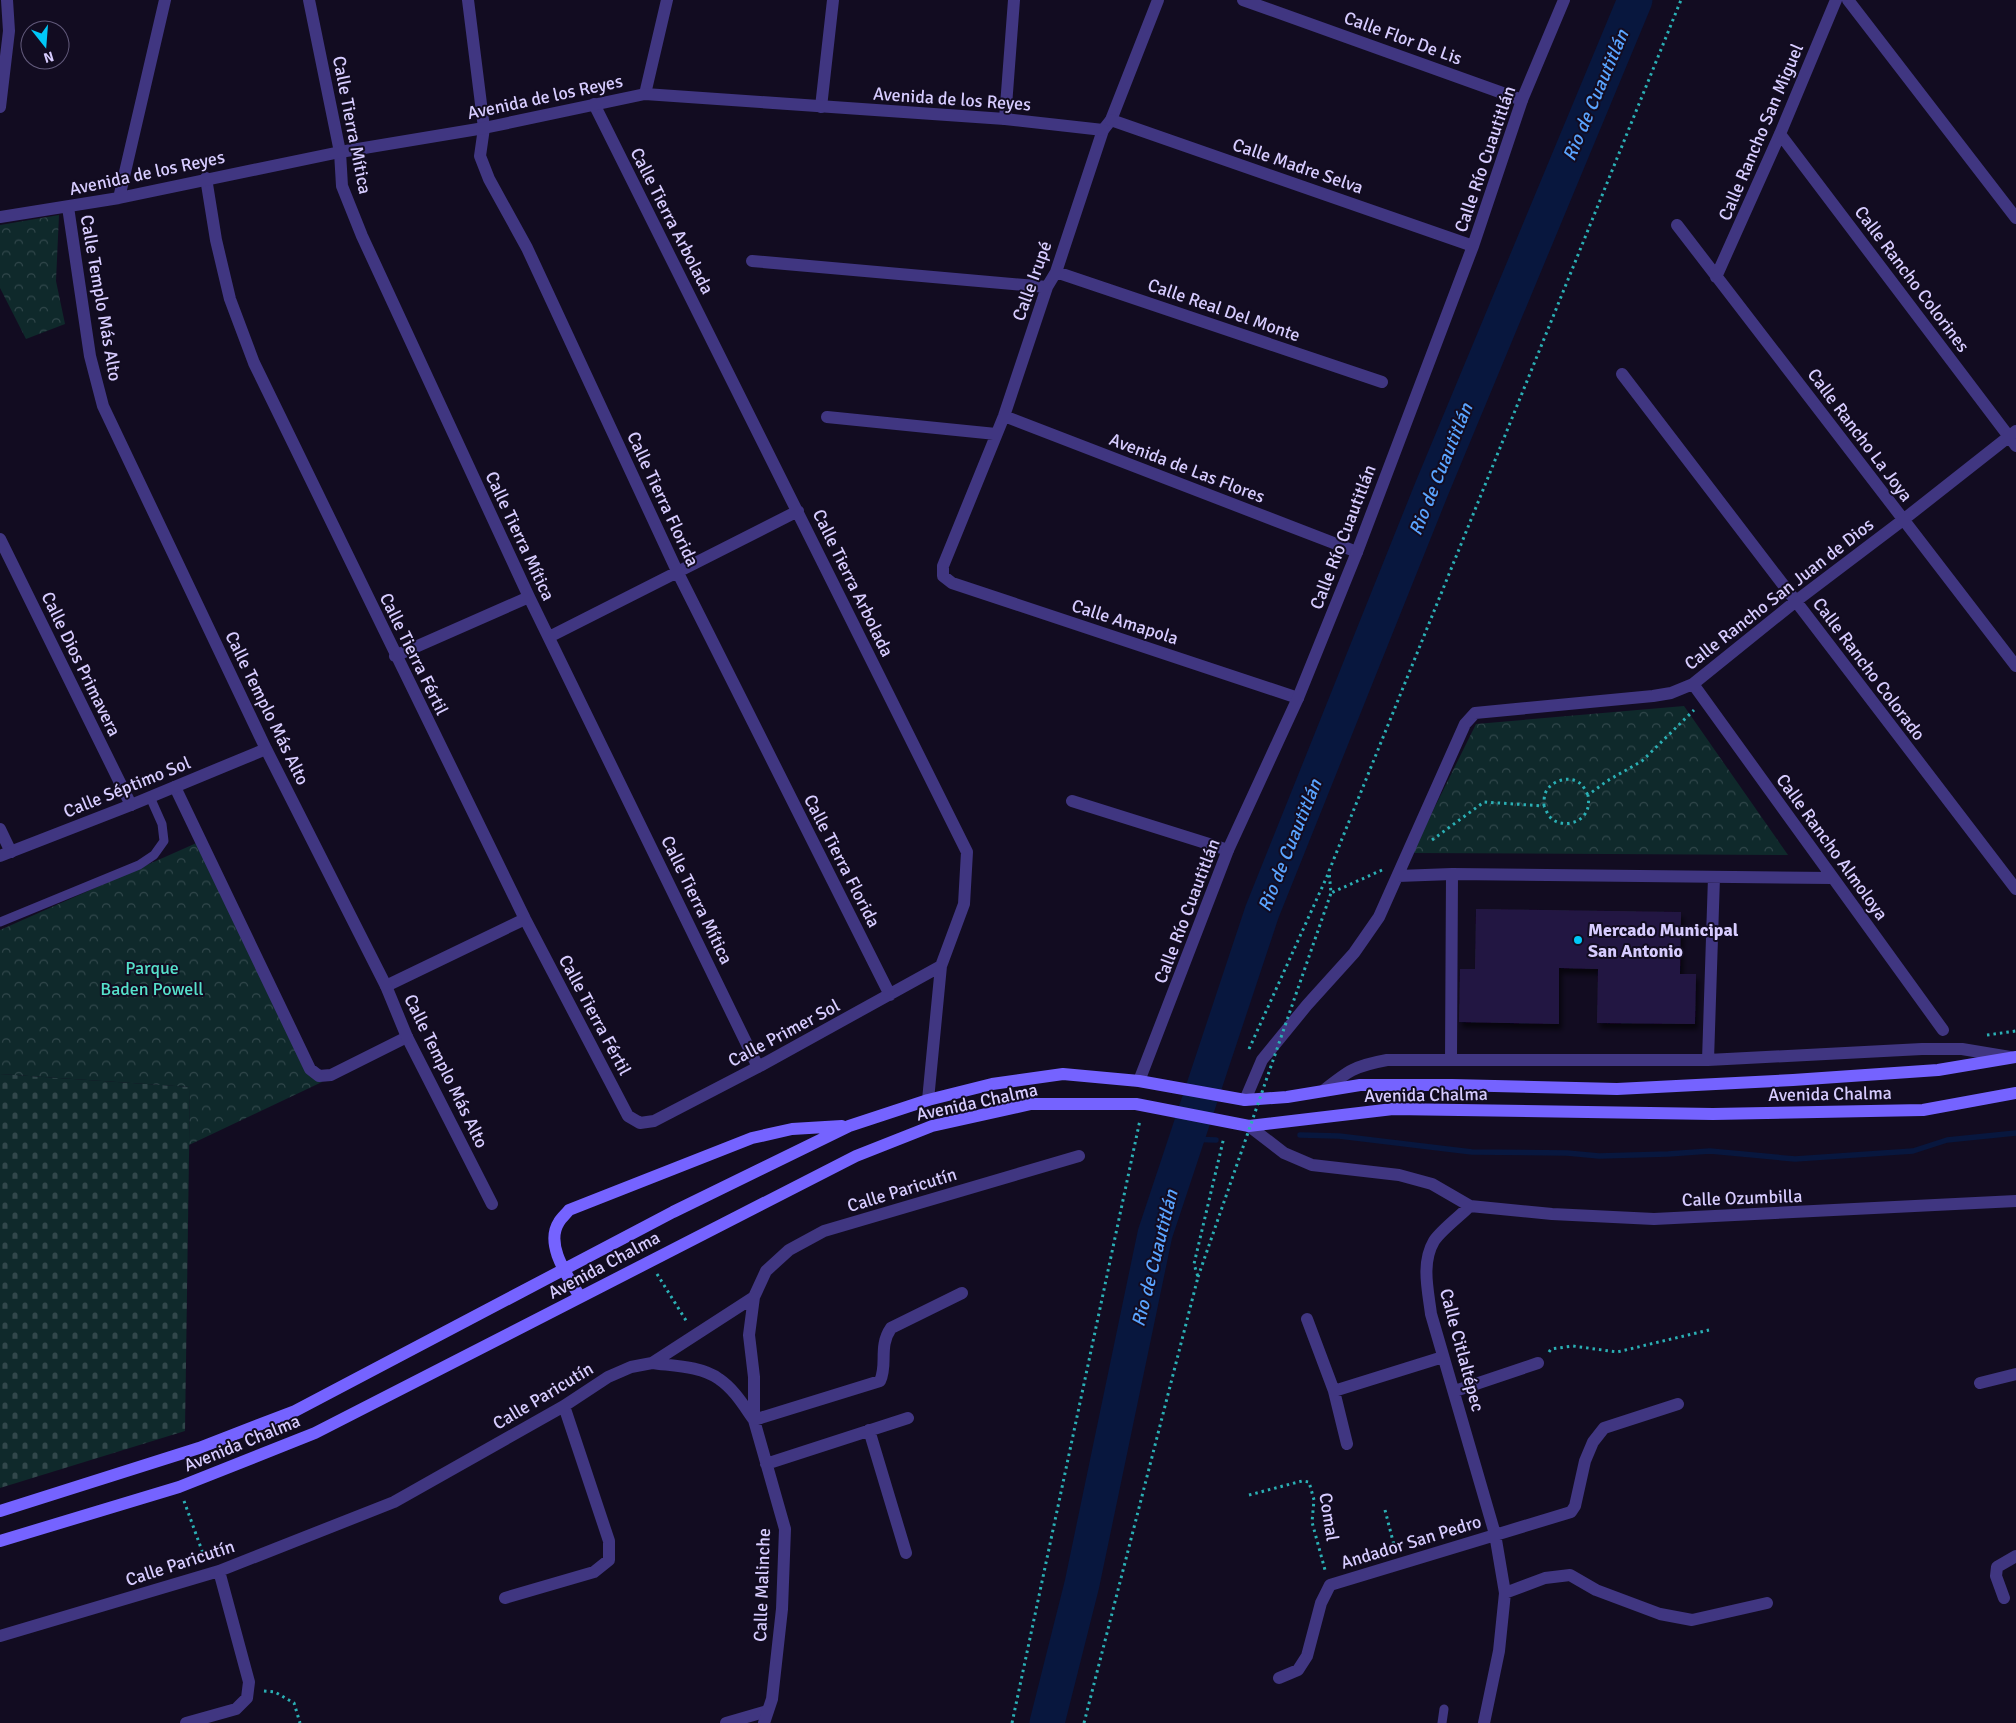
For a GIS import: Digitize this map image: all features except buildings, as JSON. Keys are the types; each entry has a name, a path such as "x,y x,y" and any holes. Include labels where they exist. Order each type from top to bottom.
{"main road":[{"name":"Avenida Chalma","path":"0,1511 199,1448 295,1410 673,1212 849,1126 928,1100 992,1084 1063,1074 1139,1081 1245,1100 1287,1097 1360,1085 1617,1089 1690,1085 1938,1070 2014,1057"},
{"name":"Avenida Chalma","path":"0,1541 179,1487 315,1433 856,1156 932,1126 1031,1104 1136,1104 1249,1126 1393,1109 1713,1114 1923,1110 2016,1093"},
{"path":"580,1297 564,1269 554,1246 557,1224 569,1210 752,1138 792,1129 849,1126"}],"street":[{"path":"0,107 9,31 7,0"},
{"path":"119,198 165,0"},
{"name":"Calle Tierra Mítica","path":"309,0 340,152 342,186 362,236 529,597 758,1067"},
{"name":"Calle Tierra Florida","path":"468,0 484,128 480,156 483,164 527,248 677,572 890,995"},
{"path":"645,94 667,0"},
{"path":"821,107 833,0"},
{"path":"1005,119 1014,0"},
{"name":"Calle Irupé","path":"942,576 942,566 1004,416 1047,287 1056,272 1103,130 1112,120 1158,0"},
{"name":"Calle Flor De Lis","path":"1244,0 1522,100"},
{"name":"Calle Río Cuautitlán","path":"1139,1081 1228,850 1298,698 1357,552 1473,246 1522,100 1564,0"},
{"name":"Calle Rancho San Miguel","path":"1716,277 1780,134 1836,0"},
{"path":"1848,0 2016,218"},
{"name":"Avenida de los Reyes","path":"0,217 119,198 206,178 340,152 484,128 645,94 1005,119 1103,130"},
{"name":"Calle Tierra Arbolada","path":"594,104 967,852 964,904 941,966 928,1100"},
{"name":"Calle Madre Selva","path":"1112,120 1473,246"},
{"name":"Calle Rancho Colorines","path":"1780,134 2014,438"},
{"name":"Calle Tierra Fértil","path":"206,178 216,240 230,300 254,363 395,656 525,919 628,1116 640,1123"},
{"name":"Calle Templo Más Alto","path":"68,207 90,356 103,406 266,749 386,986 407,1037 492,1204"},
{"name":"Calle Rancho La Joya","path":"1677,225 2016,666"},
{"path":"752,261 1047,287"},
{"name":"Calle Real Del Monte","path":"1056,272 1382,382"},
{"name":"Calle Rancho Colorado","path":"1622,374 2016,889"},
{"name":"Avenida de Las Flores","path":"1004,416 1357,552"},
{"path":"827,417 996,434"},
{"name":"Calle Rancho San Juan de Dios","path":"1245,1100 1262,1060 1307,1005 1354,953 1379,917 1465,724 1475,713 1653,696 1671,693 1693,684 1796,601 2014,438"},
{"path":"549,637 798,511"},
{"name":"Calle Dios Primavera","path":"0,539 131,805"},
{"name":"Calle Amapola","path":"942,576 952,583 1298,698"},
{"path":"395,656 529,597"},
{"name":"Calle Rancho Almoloya","path":"1693,684 1943,1030"},
{"name":"Calle Séptimo Sol","path":"6,854 266,749"},
{"path":"175,787 310,1069 319,1076 331,1074 407,1037"},
{"path":"1072,800 1228,850"},
{"path":"0,829 6,854"},
{"path":"1398,876 1452,874 1832,878"},
{"path":"1452,874 1452,1060"},
{"path":"1708,1060 1714,877"},
{"path":"386,986 525,919"},
{"name":"Calle Primer Sol","path":"640,1123 654,1121 758,1067 941,966"},
{"path":"1323,1091 1350,1070 1364,1064 1387,1060 1708,1060 1922,1049 1962,1050 2014,1057"},
{"path":"1249,1126 1284,1153 1312,1164 1399,1175 1432,1184 1470,1206"},
{"name":"Calle Paricutín","path":"0,1636 215,1572 394,1502 564,1406 608,1377 631,1367 652,1363 754,1297 766,1271 789,1250 824,1231 1079,1156"},
{"name":"Calle Ozumbilla","path":"1470,1206 1552,1214 1654,1219 2016,1201"},
{"name":"Calle Citlaltépec","path":"1470,1206 1434,1240 1426,1262 1431,1314 1455,1391 1495,1534 1505,1593 1499,1651 1484,1723"},
{"path":"754,1420 880,1381 883,1374 884,1337 891,1328 962,1294"},
{"name":"Calle Malinche","path":"754,1297 749,1335 754,1377 754,1420 785,1529 782,1609 772,1698 766,1717"},
{"path":"1307,1319 1334,1391 1347,1444"},
{"path":"1334,1391 1443,1357"},
{"name":"Calle Malinche","path":"652,1363 700,1370 719,1378 737,1396 754,1420"},
{"path":"1455,1391 1538,1363"},
{"path":"1980,1383 2016,1374"},
{"name":"Andador San Pedro","path":"1279,1678 1298,1670 1307,1656 1321,1603 1330,1585 1571,1512 1575,1506 1585,1461 1593,1442 1604,1428 1678,1404"},
{"path":"505,1598 594,1572 609,1560 609,1541 564,1406"},
{"path":"766,1464 908,1418"},
{"path":"869,1430 906,1553"},
{"path":"2004,1598 1996,1576 1997,1567 2016,1556"},
{"path":"186,1723 236,1708 248,1694 249,1682 215,1572"},
{"path":"1505,1593 1545,1578 1570,1575 1596,1590 1660,1614 1692,1620 1767,1603"},
{"path":"726,1723 766,1717"}],"lane":[{"path":"0,922 139,864 154,855 164,840 162,824 150,797"},
{"path":"1442,1723 1444,1709"}],"path":[{"path":"1248,1052 1329,871 1681,0"},
{"path":"1588,795 1607,780 1642,761 1664,742 1704,700"},
{"path":"1562,779 1574,780 1582,785 1588,795 1589,805 1584,815 1575,822 1561,823 1550,818 1544,806 1545,794 1551,784 1562,779"},
{"path":"1428,843 1484,802 1544,806"},
{"path":"1331,893 1404,860"},
{"path":"1084,1723 1198,1277 1331,893 1329,871"},
{"path":"1012,1723 1143,1106"},
{"path":"1198,1277 1194,1264 1228,1122"},
{"path":"649,1261 695,1335"},
{"path":"1538,1363 1551,1349 1573,1346 1617,1352 1709,1330"},
{"name":"Comal","path":"1249,1495 1302,1481 1309,1482 1314,1500 1312,1522 1330,1585"},
{"path":"179,1487 215,1572"},
{"path":"1384,1510 1399,1564"},
{"path":"248,1694 275,1692 294,1703 300,1723"}],"green space":[{"path":"59,215 56,281 65,324 26,339 0,288 0,225"},
{"path":"1684,706 1788,855 1412,853 1476,724"},
{"name":"Parque Baden Powell","path":"201,841 322,1082 189,1145 190,1087 0,1074 0,930"},
{"path":"0,1074 190,1087 185,1431 0,1488"}],"waterway":[{"name":"Rio de Cuautitlán","path":"1047,1723 1082,1584 1155,1234 1262,912 1432,488 1635,0"},
{"path":"1300,1135 1339,1136 1472,1152 1567,1153 1599,1156 1710,1151 1795,1159 1913,1151 1947,1140 2016,1133"},
{"path":"1187,1139 1216,1140"}],"place":[{"name":"Mercado Municipal San Antonio","path":"1578,940"}]}
